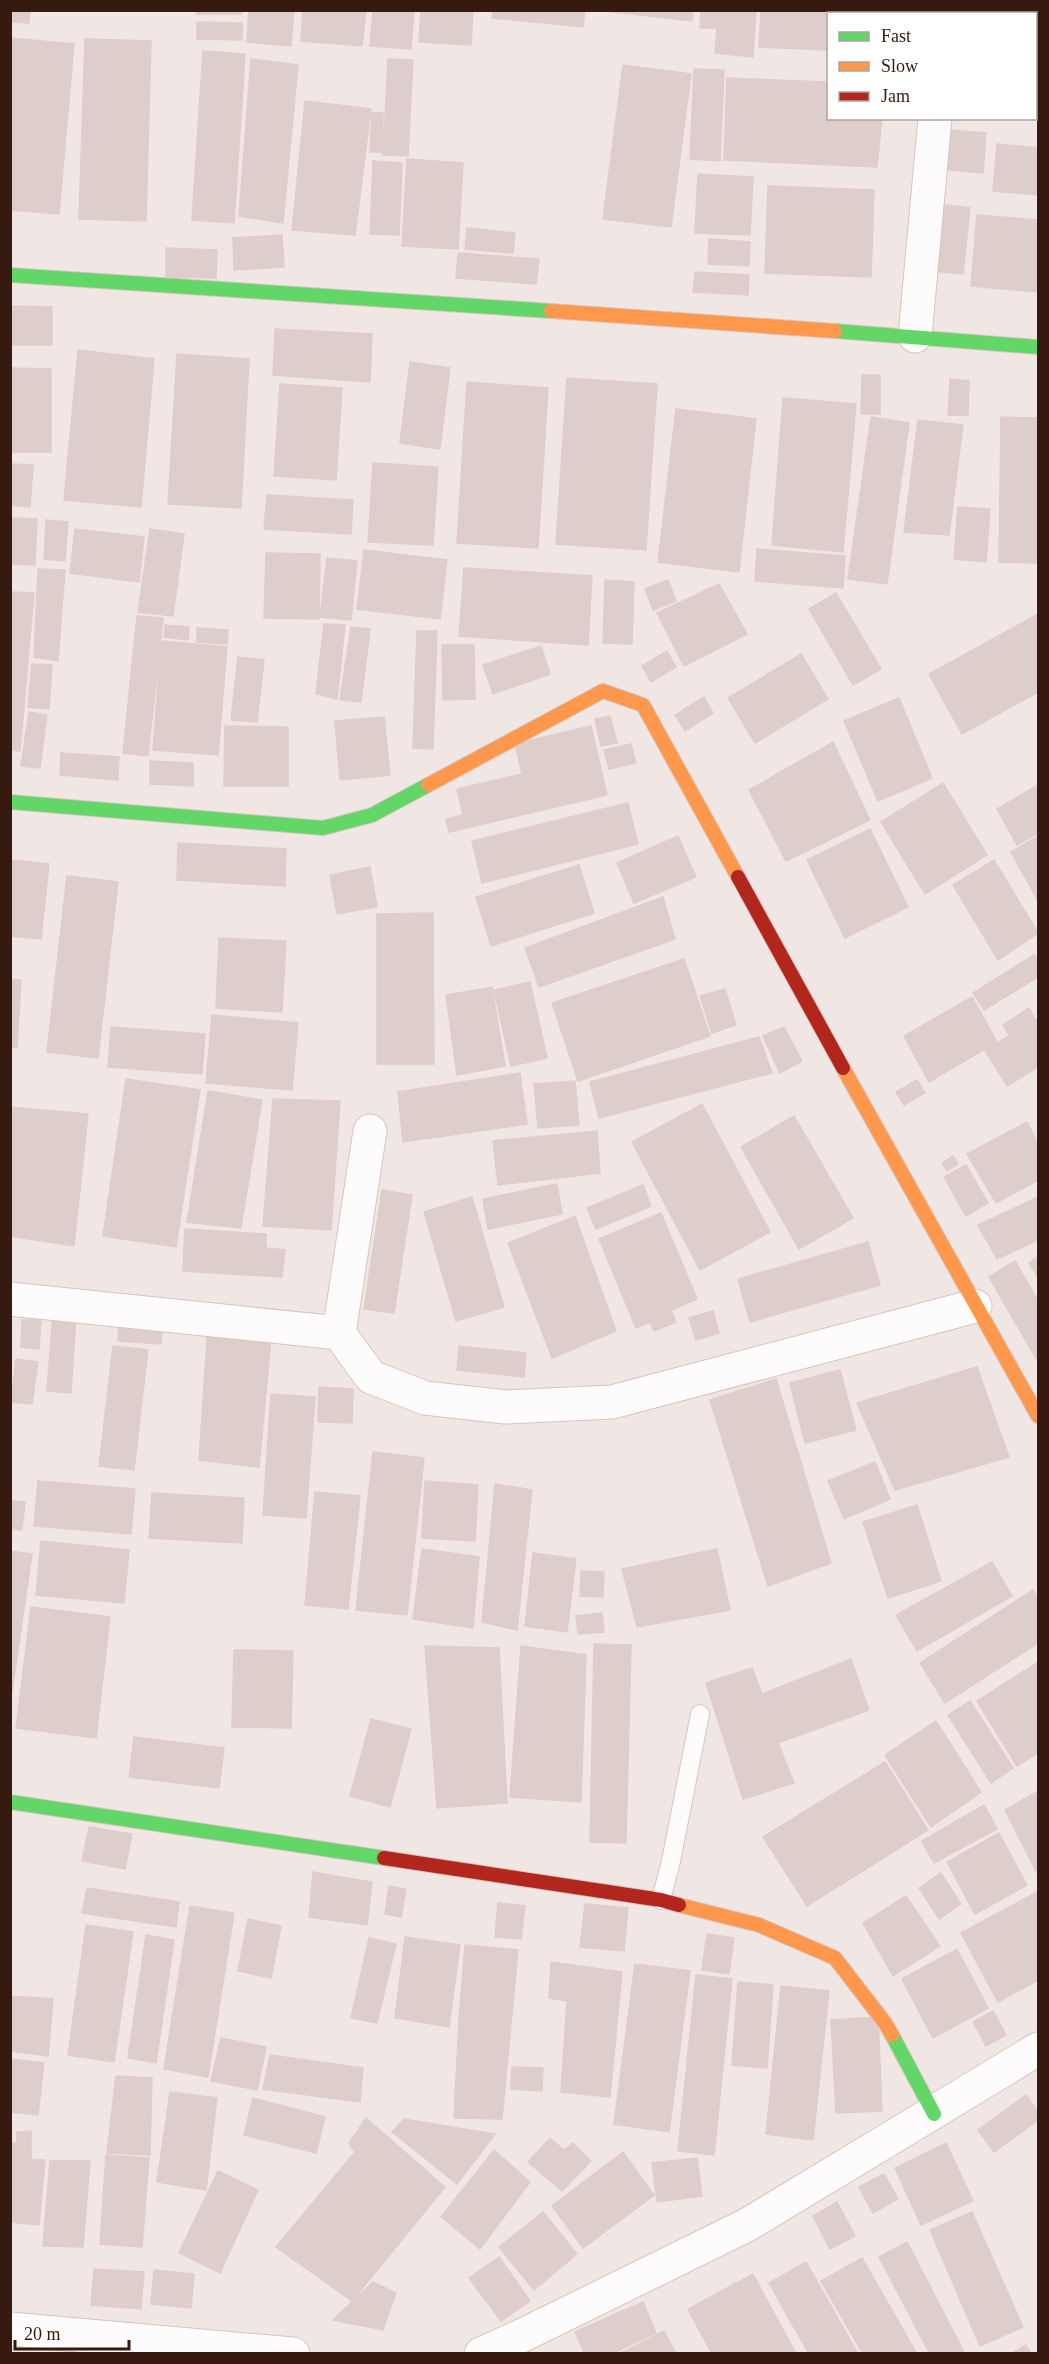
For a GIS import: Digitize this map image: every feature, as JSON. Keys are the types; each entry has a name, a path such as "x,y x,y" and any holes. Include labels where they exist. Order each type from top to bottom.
{"street":[{"path":"915,336 935,120"},
{"path":"10,275 915,336 1038,347"},
{"path":"10,802 323,828 372,815 603,691 643,705 1038,1416"},
{"path":"370,1131 339,1332 371,1377 425,1398 517,1406 612,1402 975,1306"},
{"path":"10,1299 339,1332"},
{"path":"10,1802 661,1900 759,1925 835,1958 885,2023 934,2114"},
{"path":"482,2354 747,2225 1038,2049"},
{"path":"10,2329 293,2354"}],"lane":[{"path":"661,1900 671,1862 700,1714"}],"building":[{"path":"10,10 30,10 29,23 10,22"},
{"path":"197,10 241,10 241,14 197,14"},
{"path":"249,10 294,10 291,46 247,42"},
{"path":"303,10 366,10 362,46 301,41"},
{"path":"373,10 414,10 411,49 370,46"},
{"path":"421,10 473,10 471,45 419,42"},
{"path":"493,10 585,10 583,27 492,18"},
{"path":"596,10 693,10 692,21"},
{"path":"701,10 756,10 753,57 715,53 717,28 700,28"},
{"path":"761,10 887,10 887,12 827,12 827,50 759,47"},
{"path":"1004,10 1038,10 1038,83 1037,12 1004,12"},
{"path":"197,22 242,23 242,40 197,39"},
{"path":"10,38 74,44 59,214 10,210"},
{"path":"85,39 151,41 146,221 79,219"},
{"path":"203,51 245,54 234,223 192,220"},
{"path":"251,59 298,65 283,223 239,216"},
{"path":"388,59 413,60 408,156 383,155"},
{"path":"623,65 691,74 671,227 603,219"},
{"path":"694,69 724,70 720,161 690,159"},
{"path":"727,78 827,82 827,120 882,120 877,167 724,160"},
{"path":"305,101 371,109 355,235 292,230"},
{"path":"372,113 383,113 382,152 370,152"},
{"path":"950,130 986,133 983,173 948,170"},
{"path":"997,144 1038,148 1038,195 993,191"},
{"path":"407,159 463,163 458,249 402,246"},
{"path":"373,161 402,163 399,235 370,234"},
{"path":"698,174 753,177 750,235 695,233"},
{"path":"768,186 874,190 871,277 765,273"},
{"path":"939,204 970,208 963,274 932,271"},
{"path":"977,215 1038,220 1038,292 971,286"},
{"path":"467,228 515,233 513,253 465,249"},
{"path":"282,235 284,267 234,270 233,238"},
{"path":"709,239 750,242 749,266 708,264"},
{"path":"166,248 217,250 216,278 166,277"},
{"path":"458,253 539,259 536,284 456,278"},
{"path":"695,272 749,275 748,295 693,292"},
{"path":"10,306 52,307 52,345 10,345"},
{"path":"275,329 372,334 370,382 273,375"},
{"path":"78,350 154,359 141,507 64,500"},
{"path":"177,354 249,359 241,508 168,504"},
{"path":"410,362 450,368 440,449 400,443"},
{"path":"10,368 51,369 51,452 10,452"},
{"path":"862,375 880,375 880,414 861,414"},
{"path":"567,378 657,384 646,550 556,544"},
{"path":"950,379 969,381 968,415 948,415"},
{"path":"467,382 548,388 538,548 457,543"},
{"path":"280,384 342,388 336,480 274,476"},
{"path":"783,398 856,404 843,552 772,545"},
{"path":"676,409 756,419 739,572 658,562"},
{"path":"871,417 909,423 887,584 848,579"},
{"path":"1001,417 1038,418 1038,563 999,562"},
{"path":"918,420 963,425 949,535 904,532"},
{"path":"373,463 438,467 433,545 368,542"},
{"path":"10,464 33,465 30,507 10,505"},
{"path":"267,495 353,500 351,534 264,529"},
{"path":"958,507 990,509 986,562 954,559"},
{"path":"10,518 37,519 35,565 10,564"},
{"path":"46,520 68,522 65,561 44,559"},
{"path":"75,529 144,537 139,582 70,573"},
{"path":"150,529 184,534 173,616 138,612"},
{"path":"757,549 845,556 843,588 755,581"},
{"path":"364,550 447,560 440,619 357,609"},
{"path":"266,553 320,554 319,619 264,618"},
{"path":"327,558 357,561 351,620 320,617"},
{"path":"464,568 592,576 588,645 459,636"},
{"path":"38,569 65,570 58,661 34,657"},
{"path":"605,580 634,582 632,644 603,643"},
{"path":"668,580 676,601 653,610 645,589"},
{"path":"719,584 747,634 684,666 657,613"},
{"path":"10,592 34,593 20,751 10,750"},
{"path":"836,593 881,669 853,685 809,609"},
{"path":"1038,614 1038,692 962,734 929,674"},
{"path":"137,616 163,618 148,756 123,753"},
{"path":"324,624 345,625 337,699 316,694"},
{"path":"165,625 189,627 188,640 164,637"},
{"path":"351,627 370,629 361,702 340,700"},
{"path":"197,628 228,630 227,644 197,642"},
{"path":"417,631 437,631 433,749 413,748"},
{"path":"161,641 227,647 218,755 153,750"},
{"path":"442,645 474,645 475,699 443,700"},
{"path":"541,646 550,674 493,694 483,665"},
{"path":"667,651 676,667 651,682 642,666"},
{"path":"801,654 828,699 755,743 728,698"},
{"path":"238,657 264,660 257,722 231,720"},
{"path":"32,664 52,665 49,709 28,707"},
{"path":"704,697 713,713 685,731 675,715"},
{"path":"899,698 932,778 878,801 844,721"},
{"path":"29,712 47,715 40,768 21,766"},
{"path":"610,716 617,743 601,746 595,719"},
{"path":"384,717 390,775 340,780 335,721"},
{"path":"225,726 288,727 288,786 224,786"},
{"path":"591,726 607,795 449,832 446,819 463,815 457,789 522,774 515,744"},
{"path":"833,742 870,820 786,861 749,790"},
{"path":"631,744 636,763 609,769 604,750"},
{"path":"61,753 119,757 118,780 60,775"},
{"path":"150,761 193,763 193,786 150,784"},
{"path":"943,783 987,855 925,894 881,822"},
{"path":"1038,785 1038,833 1017,845 997,809"},
{"path":"628,803 638,844 482,883 472,841"},
{"path":"870,829 908,907 845,938 807,860"},
{"path":"678,836 696,877 634,903 617,863"},
{"path":"1038,836 1038,901 1011,852"},
{"path":"178,843 286,849 285,886 177,880"},
{"path":"12,860 49,864 41,939 10,936"},
{"path":"994,860 1038,933 998,960 953,885"},
{"path":"579,865 594,913 491,946 476,897"},
{"path":"370,867 377,907 337,914 330,875"},
{"path":"67,876 118,882 98,1058 47,1052"},
{"path":"663,897 675,939 539,987 525,948"},
{"path":"433,913 434,1064 377,1064 377,914"},
{"path":"219,938 286,941 282,1012 216,1008"},
{"path":"1034,955 1038,961 1038,977 984,1010 973,993"},
{"path":"684,959 710,1036 578,1081 552,1003"},
{"path":"10,980 21,980 17,1047 10,1047"},
{"path":"530,982 547,1058 511,1066 494,990"},
{"path":"492,987 505,1066 457,1075 446,995"},
{"path":"725,989 736,1025 712,1033 700,996"},
{"path":"972,997 997,1042 929,1082 904,1036"},
{"path":"1029,1008 1035,1019 1009,1035 1003,1025"},
{"path":"212,1015 298,1023 292,1090 206,1083"},
{"path":"1038,1019 1038,1067 1007,1086 985,1050"},
{"path":"111,1027 205,1034 202,1074 108,1067"},
{"path":"784,1027 802,1061 780,1073 763,1036"},
{"path":"759,1037 772,1073 599,1118 590,1082"},
{"path":"520,1073 527,1124 403,1142 398,1092"},
{"path":"126,1079 200,1090 176,1247 103,1236"},
{"path":"917,1080 925,1093 904,1105 896,1092"},
{"path":"575,1081 579,1125 538,1128 534,1084"},
{"path":"208,1091 262,1100 241,1228 187,1222"},
{"path":"273,1099 340,1101 331,1230 263,1226"},
{"path":"702,1104 770,1232 700,1270 632,1142"},
{"path":"10,1107 88,1114 74,1246 10,1236"},
{"path":"794,1116 853,1218 799,1249 741,1147"},
{"path":"1027,1122 1038,1144 1038,1180 996,1203 967,1154"},
{"path":"597,1131 600,1173 498,1185 493,1141"},
{"path":"953,1156 958,1164 947,1171 942,1163"},
{"path":"966,1165 988,1203 966,1216 944,1177"},
{"path":"557,1184 562,1214 488,1229 483,1199"},
{"path":"643,1185 651,1206 596,1229 587,1208"},
{"path":"382,1190 412,1195 394,1313 364,1309"},
{"path":"472,1197 504,1307 456,1321 424,1212"},
{"path":"1038,1197 1038,1240 997,1259 978,1225"},
{"path":"661,1213 697,1299 671,1310 676,1322 654,1331 650,1322 636,1328 599,1239"},
{"path":"575,1216 616,1331 552,1358 508,1243"},
{"path":"185,1229 266,1234 266,1248 285,1250 282,1277 183,1271"},
{"path":"868,1242 880,1285 750,1322 738,1279"},
{"path":"1038,1257 1038,1277 1029,1263"},
{"path":"1015,1261 1038,1301 1038,1362 989,1277"},
{"path":"713,1311 719,1333 696,1340 689,1318"},
{"path":"53,1314 76,1316 71,1393 47,1391"},
{"path":"119,1318 163,1321 161,1344 118,1341"},
{"path":"22,1320 41,1320 39,1349 21,1347"},
{"path":"208,1324 272,1329 259,1467 199,1460"},
{"path":"113,1346 148,1350 134,1470 99,1466"},
{"path":"459,1346 526,1353 524,1377 457,1370"},
{"path":"16,1359 38,1362 32,1404 11,1402"},
{"path":"977,1367 1009,1457 895,1490 857,1403"},
{"path":"840,1370 856,1430 805,1443 790,1383"},
{"path":"776,1379 831,1563 768,1586 710,1400"},
{"path":"319,1387 353,1389 352,1423 318,1422"},
{"path":"271,1394 315,1397 306,1518 263,1515"},
{"path":"373,1452 424,1458 407,1615 356,1610"},
{"path":"875,1462 890,1499 844,1519 828,1481"},
{"path":"38,1481 135,1489 131,1534 34,1526"},
{"path":"425,1481 478,1485 475,1541 422,1538"},
{"path":"495,1484 532,1490 517,1630 482,1622"},
{"path":"315,1492 360,1496 348,1609 305,1605"},
{"path":"152,1493 244,1498 242,1543 149,1538"},
{"path":"10,1501 25,1502 22,1530 10,1529"},
{"path":"917,1505 941,1581 888,1598 863,1522"},
{"path":"41,1541 129,1550 124,1603 36,1595"},
{"path":"422,1549 479,1557 473,1628 413,1619"},
{"path":"717,1549 730,1610 637,1627 622,1569"},
{"path":"10,1551 32,1554 10,1705"},
{"path":"533,1553 576,1559 567,1632 525,1626"},
{"path":"992,1562 1012,1596 917,1651 896,1615"},
{"path":"581,1571 604,1572 603,1597 580,1596"},
{"path":"1033,1590 1038,1598 1038,1643 945,1703 920,1663"},
{"path":"31,1607 110,1617 96,1738 16,1728"},
{"path":"602,1613 604,1632 578,1634 576,1616"},
{"path":"594,1644 631,1645 626,1843 590,1842"},
{"path":"425,1646 499,1648 507,1803 437,1808"},
{"path":"521,1646 586,1655 581,1802 510,1797"},
{"path":"234,1650 293,1651 291,1728 232,1727"},
{"path":"851,1659 869,1710 778,1743 794,1783 743,1799 706,1683 752,1668 762,1694"},
{"path":"1038,1662 1038,1753 1017,1766 977,1701"},
{"path":"970,1701 1013,1768 991,1783 948,1715"},
{"path":"371,1719 411,1729 390,1807 350,1796"},
{"path":"936,1721 981,1792 931,1827 885,1755"},
{"path":"134,1737 224,1748 219,1788 129,1777"},
{"path":"885,1762 928,1830 807,1906 763,1837"},
{"path":"1038,1791 1038,1875 1005,1810"},
{"path":"984,1805 997,1829 934,1863 922,1841"},
{"path":"89,1827 132,1834 125,1869 82,1861"},
{"path":"999,1833 1027,1885 975,1914 947,1862"},
{"path":"313,1872 372,1882 367,1925 309,1917"},
{"path":"941,1873 961,1904 939,1919 919,1888"},
{"path":"389,1886 406,1889 401,1917 385,1914"},
{"path":"87,1888 179,1902 176,1927 82,1913"},
{"path":"1037,1892 1038,1980 998,2002 961,1933"},
{"path":"906,1896 940,1946 893,1976 863,1923"},
{"path":"498,1903 525,1906 521,1939 495,1937"},
{"path":"585,1904 628,1908 624,1951 580,1947"},
{"path":"190,1906 234,1913 208,2077 164,2069"},
{"path":"248,1919 281,1926 271,1978 238,1971"},
{"path":"86,1925 133,1932 114,2062 68,2055"},
{"path":"707,1934 734,1938 729,1974 702,1970"},
{"path":"146,1935 174,1940 156,2063 128,2058"},
{"path":"405,1937 460,1945 449,2027 395,2018"},
{"path":"369,1938 396,1944 377,2023 351,2018"},
{"path":"465,1945 518,1950 502,2119 454,2118"},
{"path":"957,1949 988,2008 933,2038 902,1979"},
{"path":"551,1962 622,1972 610,2097 561,2092 567,2001 549,1998"},
{"path":"635,1964 690,1971 669,2132 614,2124"},
{"path":"696,1975 732,1979 714,2155 678,2151"},
{"path":"738,1982 773,1985 767,2068 732,2065"},
{"path":"781,1986 829,1991 813,2140 766,2134"},
{"path":"10,1996 53,1999 48,2056 10,2051"},
{"path":"993,2011 1006,2035 986,2046 973,2022"},
{"path":"878,2017 882,2111 836,2113 831,2020"},
{"path":"221,2038 266,2047 257,2090 211,2081"},
{"path":"270,2055 363,2068 360,2102 263,2089"},
{"path":"10,2059 44,2063 38,2115 10,2112"},
{"path":"512,2067 543,2068 542,2091 511,2089"},
{"path":"116,2076 152,2078 150,2155 107,2153"},
{"path":"170,2092 217,2098 206,2190 157,2182"},
{"path":"1026,2095 1038,2112 1038,2120 994,2152 978,2130"},
{"path":"253,2098 325,2117 316,2153 244,2135"},
{"path":"366,2118 445,2187 352,2301 276,2247 355,2152 349,2143"},
{"path":"404,2119 495,2134 457,2184 392,2132"},
{"path":"31,2131 31,2160 45,2160 39,2225 10,2222 10,2143 17,2143 17,2132"},
{"path":"550,2138 564,2150 573,2143 591,2161 562,2191 528,2162"},
{"path":"946,2143 973,2201 921,2225 895,2168"},
{"path":"494,2150 530,2182 480,2249 441,2217"},
{"path":"623,2152 654,2195 583,2248 552,2206"},
{"path":"106,2155 149,2158 142,2247 100,2244"},
{"path":"697,2158 702,2196 657,2202 652,2163"},
{"path":"50,2161 90,2161 83,2247 43,2246"},
{"path":"218,2171 258,2190 220,2273 179,2253"},
{"path":"884,2174 898,2199 873,2213 859,2187"},
{"path":"837,2202 855,2236 830,2249 813,2216"},
{"path":"543,2212 577,2254 534,2290 499,2247"},
{"path":"972,2212 1023,2327 980,2346 930,2230"},
{"path":"907,2242 965,2354 930,2354 879,2257"},
{"path":"499,2257 530,2301 501,2321 469,2278"},
{"path":"862,2258 917,2354 863,2354 821,2281"},
{"path":"806,2262 858,2354 809,2354 769,2283"},
{"path":"94,2269 144,2272 141,2309 91,2305"},
{"path":"154,2270 194,2274 191,2308 151,2304"},
{"path":"753,2274 796,2354 712,2354 688,2309"},
{"path":"373,2282 396,2293 383,2330 333,2320"},
{"path":"643,2302 656,2333 611,2354 585,2354 575,2332"},
{"path":"664,2331 676,2354 619,2354"},
{"path":"1026,2345 1031,2354 1010,2354"}],"traffic: fast":[{"path":"10,275 551,311"},
{"path":"835,331 1038,347"},
{"path":"10,802 323,828 372,815 428,785"},
{"path":"10,1802 384,1858"},
{"path":"892,2035 934,2114"}],"traffic: slow":[{"path":"551,311 835,331"},
{"path":"428,785 603,691 643,705 738,877"},
{"path":"843,1068 1038,1416"},
{"path":"679,1905 759,1925 835,1958 892,2035"}],"traffic: jam":[{"path":"738,877 843,1068"},
{"path":"384,1858 661,1900 679,1905"}]}
